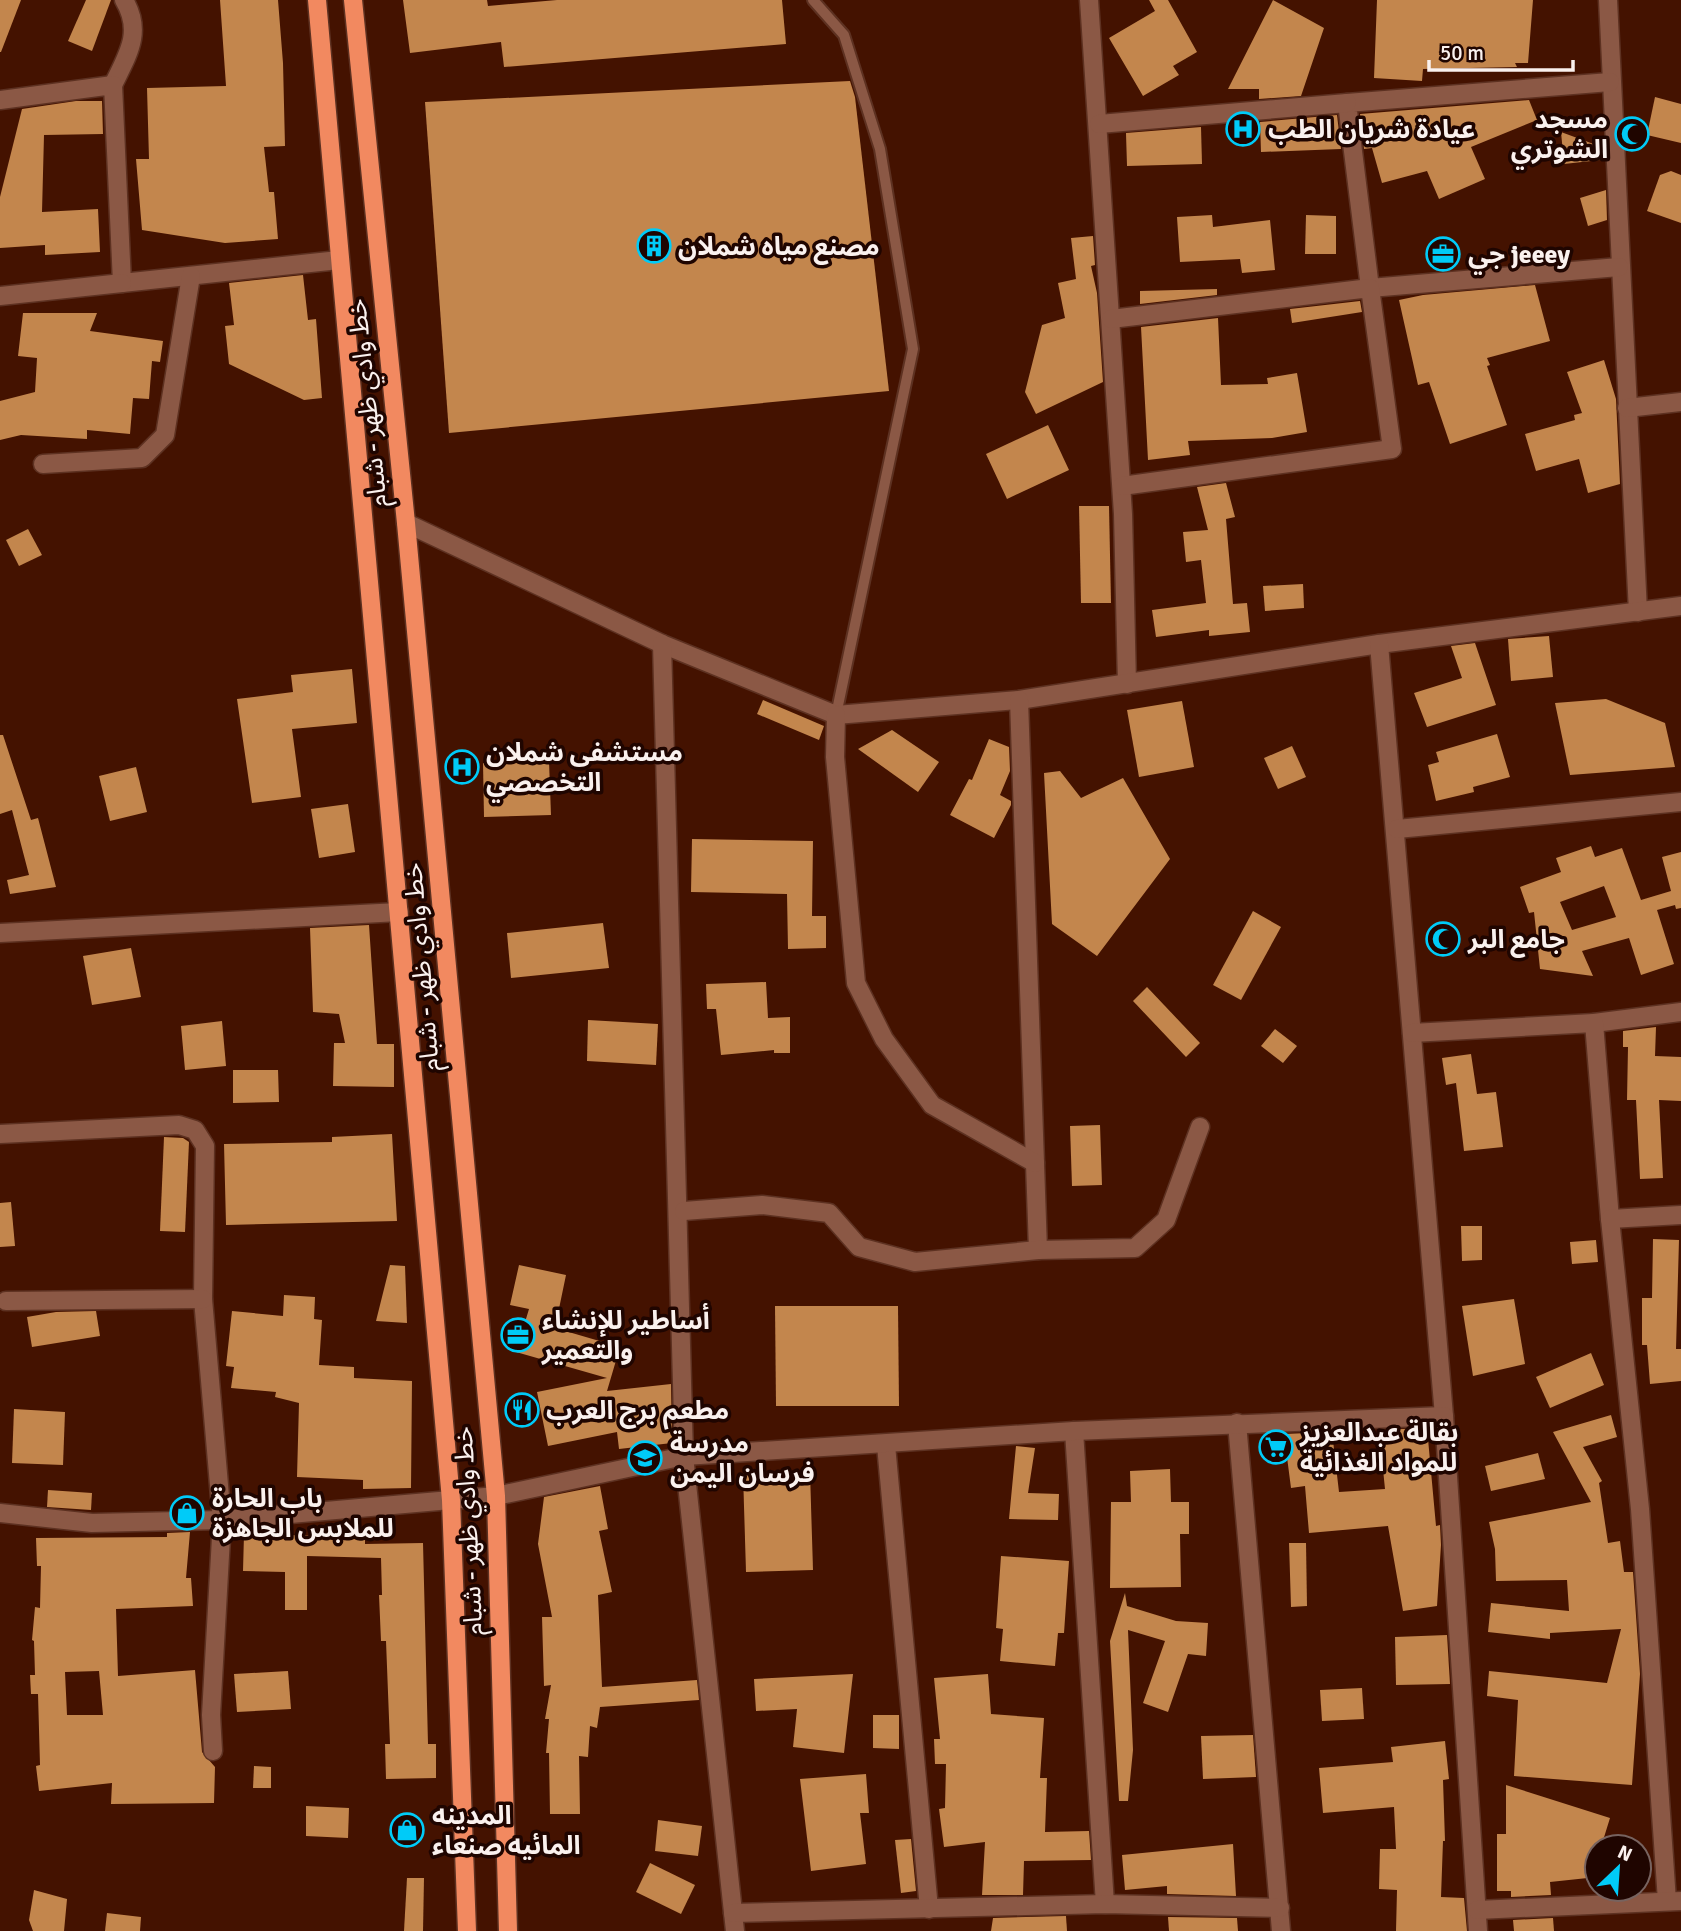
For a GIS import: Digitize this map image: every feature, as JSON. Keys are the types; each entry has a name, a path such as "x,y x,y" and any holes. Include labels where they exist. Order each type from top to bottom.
{"main road":[{"name":"خط وادي ظهر - شبام","path":"317,0 451,1500 467,1931"},
{"name":"خط وادي ظهر - شبام","path":"353,0 406,523 496,1496 508,1931"}],"street":[{"path":"122,283 113,85 132,46 133,16 124,0"},
{"path":"1089,0 1122,486 1127,684"},
{"path":"1608,0 1638,612"},
{"path":"1099,124 1610,82"},
{"path":"0,100 113,85"},
{"path":"1122,486 1392,449 1348,103"},
{"path":"0,296 340,260"},
{"path":"1111,318 1370,288 1619,267"},
{"path":"43,464 142,458 165,435 191,276"},
{"path":"1627,408 1681,402"},
{"path":"406,523 662,644 836,715 1019,700 1380,644 1681,606"},
{"path":"662,644 684,1456 735,1931"},
{"path":"1380,644 1444,1416 1478,1931"},
{"path":"1019,700 1038,1250"},
{"path":"836,715 835,757 856,983 884,1039 932,1105 1035,1163"},
{"path":"1397,829 1681,802"},
{"path":"0,933 399,912"},
{"path":"1412,1033 1594,1023 1681,1012"},
{"path":"1478,1910 1674,1901 1594,1023"},
{"path":"0,1134 179,1125 195,1130 205,1146 203,1299 222,1520 211,1715 213,1751"},
{"path":"684,1211 762,1205 829,1213 859,1247 915,1262 1038,1250 1135,1248 1166,1220 1200,1127"},
{"path":"1610,1219 1681,1215"},
{"path":"6,1301 203,1299"},
{"path":"0,1513 92,1522 222,1520 496,1496 684,1456 1074,1431 1444,1416"},
{"path":"1237,1423 1281,1931"},
{"path":"1074,1431 1105,1904"},
{"path":"886,1445 929,1909"},
{"path":"733,1913 1105,1904 1280,1908"}],"lane":[{"path":"813,0 844,35 880,149 913,349 836,715"}],"building":[{"path":"0,0 21,0 1,52 0,52"},
{"path":"86,0 111,0 92,51 68,41"},
{"path":"220,0 278,0 285,146 264,147 269,192 274,192 278,239 225,243 142,230 136,159 149,159 147,88 226,86"},
{"path":"403,0 487,0 488,6 557,0 782,0 786,44 504,67 501,42 410,53"},
{"path":"1149,0 1168,0 1197,52 1173,66 1179,75 1143,96 1109,38 1155,11"},
{"path":"1273,0 1324,28 1301,96 1259,99 1259,89 1228,89"},
{"path":"1377,0 1533,0 1528,63 1515,63 1517,67 1423,69 1422,81 1374,78"},
{"name":"مصنع مياه شملان","path":"850,81 855,97 889,391 449,433 425,102"},
{"path":"1655,97 1681,104 1681,143 1647,135"},
{"path":"1529,100 1537,120 1471,147 1485,179 1439,199 1427,171 1382,183 1372,148 1364,149 1360,114"},
{"path":"76,101 102,101 103,134 44,135 42,212 98,209 100,252 45,255 45,245 0,248 0,197 22,109"},
{"path":"1337,115 1341,149 1261,152 1260,122"},
{"path":"1201,127 1202,164 1127,166 1126,133"},
{"path":"1561,132 1599,146 1600,160 1564,164"},
{"path":"1671,171 1681,175 1681,223 1647,211 1660,175"},
{"path":"1606,190 1607,220 1588,226 1580,198"},
{"path":"1212,215 1213,227 1270,220 1275,270 1242,273 1240,259 1180,262 1177,217"},
{"path":"1306,215 1336,216 1336,254 1305,254"},
{"path":"1093,236 1095,265 1091,266 1097,293 1103,382 1036,414 1025,392 1042,325 1065,318 1058,283 1076,279 1071,238"},
{"path":"303,275 308,320 316,319 322,398 304,400 229,364 225,326 234,325 229,283"},
{"path":"1535,285 1550,341 1487,358 1490,365 1487,366 1507,425 1450,444 1429,382 1418,385 1399,300 1423,295"},
{"path":"1217,289 1217,295 1140,304 1140,291"},
{"path":"1360,301 1362,312 1292,323 1290,309"},
{"path":"23,313 97,313 90,331 163,341 160,362 152,361 149,399 133,398 130,434 87,430 87,439 21,435 0,440 0,401 35,392 37,358 18,356"},
{"path":"1218,318 1221,385 1268,384 1267,378 1297,373 1307,432 1272,438 1188,441 1190,455 1148,460 1141,327"},
{"path":"1604,360 1616,399 1620,484 1588,493 1579,459 1536,471 1525,434 1575,420 1574,415 1582,413 1567,372"},
{"path":"1048,425 1069,470 1007,499 986,454"},
{"path":"1226,483 1235,517 1226,519 1233,604 1247,603 1250,632 1209,636 1209,630 1156,637 1152,610 1206,603 1201,560 1186,562 1183,532 1208,530 1197,487"},
{"path":"1079,506 1109,506 1111,603 1081,603"},
{"path":"28,529 42,555 19,566 6,540"},
{"path":"1303,584 1304,608 1265,611 1263,586"},
{"path":"1549,636 1553,677 1511,681 1508,639"},
{"path":"1475,643 1496,705 1427,727 1414,693 1462,678 1451,646"},
{"path":"352,669 357,723 292,729 301,797 252,803 237,699 293,692 291,675"},
{"path":"1606,699 1665,723 1675,767 1570,775 1555,703"},
{"path":"763,700 824,726 819,740 757,714"},
{"path":"1182,701 1194,767 1139,777 1127,710"},
{"path":"892,730 939,762 918,792 858,749"},
{"path":"1497,734 1510,777 1473,787 1474,792 1436,801 1428,765 1439,762 1436,752"},
{"path":"0,735 3,735 31,820 38,818 56,887 10,894 7,880 29,875 12,810 0,814"},
{"path":"989,739 1009,747 1010,771 1000,795 1011,801 1011,805 994,838 950,815 969,779 972,780"},
{"path":"1292,746 1306,777 1278,789 1264,758"},
{"path":"549,761 551,815 484,817 483,763"},
{"path":"136,767 147,812 110,821 99,776"},
{"path":"1060,771 1081,798 1123,778 1170,859 1097,956 1052,924 1044,773"},
{"path":"348,804 355,852 319,858 311,809"},
{"path":"692,839 813,841 812,916 826,916 826,948 788,949 787,894 691,892"},
{"path":"1591,846 1595,857 1622,848 1641,900 1671,891 1662,857 1681,852 1681,908 1676,909 1675,905 1657,910 1674,964 1641,975 1629,938 1582,951 1593,976 1540,969 1534,912 1529,913 1520,887 1561,872 1556,858","holes":["1604,886 1616,917 1572,930 1560,902"]},
{"path":"1253,911 1281,927 1241,1000 1213,985"},
{"path":"603,923 609,968 511,978 507,933"},
{"path":"369,925 377,1044 394,1044 394,1087 333,1086 334,1043 345,1043 339,1014 313,1012 310,928"},
{"path":"131,948 141,997 92,1005 83,956"},
{"path":"766,982 768,1018 790,1017 790,1053 774,1053 774,1050 721,1055 716,1009 707,1009 706,984"},
{"path":"1147,987 1200,1043 1186,1057 1133,1001"},
{"path":"588,1020 658,1024 656,1065 587,1061"},
{"path":"222,1021 226,1066 185,1070 181,1026"},
{"path":"1656,1027 1655,1056 1681,1057 1681,1101 1659,1100 1663,1178 1640,1179 1636,1100 1627,1100 1628,1047 1623,1047 1623,1031"},
{"path":"1275,1029 1297,1046 1283,1063 1261,1046"},
{"path":"1471,1054 1477,1094 1496,1092 1503,1147 1464,1151 1456,1083 1446,1085 1442,1058"},
{"path":"233,1070 278,1070 279,1102 233,1103"},
{"path":"1100,1125 1102,1185 1072,1186 1070,1126"},
{"path":"392,1134 397,1221 226,1225 224,1144 332,1142 332,1137"},
{"path":"164,1137 183,1138 189,1142 185,1232 160,1231"},
{"path":"11,1202 15,1246 0,1247 0,1203"},
{"path":"1461,1226 1482,1226 1482,1260 1462,1261"},
{"path":"1653,1239 1679,1240 1676,1349 1681,1349 1681,1381 1650,1384 1647,1345 1642,1345 1642,1298 1652,1298"},
{"path":"1596,1240 1598,1262 1572,1264 1570,1242"},
{"path":"390,1265 405,1266 407,1323 376,1321"},
{"path":"519,1265 566,1275 555,1328 620,1347 607,1391 671,1384 672,1443 619,1449 617,1432 548,1446 537,1392 607,1378 516,1352 529,1309 510,1305"},
{"path":"284,1295 315,1297 314,1319 322,1320 319,1365 354,1367 354,1378 412,1381 411,1488 363,1489 363,1480 297,1477 299,1403 275,1397 276,1392 231,1388 234,1367 226,1366 232,1311 283,1316"},
{"path":"1514,1299 1525,1364 1473,1376 1462,1306"},
{"path":"775,1306 898,1306 899,1406 776,1406"},
{"path":"96,1311 100,1336 32,1347 27,1317 56,1312"},
{"path":"1591,1353 1604,1385 1550,1408 1536,1377"},
{"path":"14,1409 65,1412 63,1465 12,1463"},
{"path":"1611,1415 1617,1437 1583,1447 1602,1481 1599,1483 1608,1543 1620,1541 1624,1572 1633,1572 1640,1674 1632,1785 1514,1776 1518,1700 1487,1696 1489,1671 1607,1683 1621,1629 1550,1633 1550,1639 1488,1632 1491,1603 1569,1611 1567,1580 1496,1581 1495,1549 1489,1522 1591,1502 1553,1432"},
{"path":"1427,1428 1436,1526 1440,1525 1437,1606 1403,1611 1388,1526 1309,1533 1305,1486 1291,1488 1284,1434 1332,1432 1339,1492 1385,1489 1379,1430"},
{"path":"1016,1446 1035,1448 1028,1493 1059,1494 1058,1520 1009,1519"},
{"path":"1538,1453 1545,1479 1491,1491 1485,1466"},
{"path":"1170,1469 1171,1502 1189,1502 1189,1534 1180,1534 1181,1587 1110,1588 1111,1502 1131,1502 1130,1471"},
{"path":"810,1472 813,1570 746,1572 743,1473"},
{"path":"600,1486 608,1529 599,1531 612,1592 598,1595 602,1687 697,1680 699,1700 600,1707 597,1728 590,1726 588,1757 579,1756 580,1814 550,1814 549,1753 546,1753 549,1719 545,1719 551,1685 544,1686 542,1617 552,1617 538,1544 544,1497"},
{"path":"48,1490 92,1493 91,1510 47,1507"},
{"path":"190,1532 186,1578 191,1578 193,1606 116,1609 118,1676 195,1670 202,1752 215,1767 214,1803 111,1804 112,1783 39,1791 36,1766 40,1765 38,1694 31,1694 30,1675 35,1675 32,1640 35,1607 40,1608 41,1566 37,1566 36,1538 167,1537 167,1533","holes":["99,1671 103,1715 67,1715 65,1672"]},
{"path":"244,1534 365,1537 365,1544 423,1543 428,1744 436,1744 436,1778 386,1779 385,1744 390,1744 386,1641 381,1641 381,1558 307,1556 307,1610 285,1610 285,1572 243,1571"},
{"path":"1289,1543 1306,1543 1307,1606 1291,1607"},
{"path":"1001,1556 1069,1561 1064,1633 1058,1633 1055,1666 1000,1661 1003,1629 996,1628"},
{"path":"1125,1593 1127,1606 1176,1621 1208,1623 1206,1656 1188,1654 1168,1712 1143,1703 1165,1641 1128,1630 1133,1750 1128,1801 1119,1801 1110,1641"},
{"path":"1447,1635 1450,1684 1396,1685 1395,1637"},
{"path":"288,1671 291,1709 237,1712 234,1674"},
{"path":"853,1674 844,1753 793,1747 797,1709 756,1711 754,1679"},
{"path":"988,1674 991,1714 1044,1718 1040,1778 1047,1778 1045,1832 1089,1831 1091,1860 1024,1861 1023,1895 982,1895 985,1842 944,1847 939,1809 945,1808 946,1764 935,1764 934,1739 940,1739 934,1678"},
{"path":"1362,1688 1364,1719 1322,1721 1320,1690"},
{"path":"873,1715 899,1715 899,1749 873,1748"},
{"path":"1253,1735 1256,1777 1203,1779 1201,1736"},
{"path":"1445,1741 1449,1779 1443,1780 1445,1841 1441,1897 1464,1898 1467,1931 1396,1931 1397,1890 1379,1889 1380,1849 1396,1849 1394,1807 1323,1813 1319,1768 1393,1762 1391,1747"},
{"path":"254,1766 271,1767 271,1788 253,1788"},
{"path":"866,1774 869,1813 860,1813 866,1864 811,1871 800,1779"},
{"path":"1506,1785 1610,1818 1605,1833 1583,1833 1583,1878 1550,1882 1551,1895 1511,1897 1511,1891 1497,1891 1497,1834 1506,1834"},
{"path":"306,1806 349,1808 348,1838 306,1836"},
{"path":"658,1820 702,1826 698,1856 655,1851"},
{"path":"911,1839 916,1891 901,1893 895,1840"},
{"path":"1233,1844 1236,1896 1167,1894 1167,1886 1125,1890 1122,1855"},
{"path":"650,1863 695,1885 681,1914 636,1892"},
{"path":"407,1878 424,1878 423,1931 404,1931"},
{"path":"34,1890 67,1899 64,1931 33,1931 29,1920"},
{"path":"107,1913 141,1917 140,1931 105,1931"},
{"path":"1066,1916 1067,1931 991,1931 993,1918"},
{"path":"1168,1917 1237,1918 1238,1931 1169,1931"},
{"path":"1553,1918 1554,1931 1514,1931 1513,1920"}],"place":[{"name":"عيادة شريان الطب","path":"1243,129"},
{"name":"مسجد الشوتري","path":"1632,134"},
{"name":"مصنع مياه شملان","path":"654,246"},
{"name":"جي jeeey","path":"1443,254"},
{"name":"مستشفى شملان التخصصي","path":"462,767"},
{"name":"جامع البر","path":"1443,939"},
{"name":"أساطير للإنشاء والتعمير","path":"518,1335"},
{"name":"مطعم برج العرب","path":"522,1410"},
{"name":"بقالة عبدالعزيز للمواد الغذائية","path":"1276,1447"},
{"name":"مدرسة فرسان اليمن","path":"645,1458"},
{"name":"باب الحارة للملابس الجاهزة","path":"187,1513"},
{"name":"المدينه المائيه صنعاء","path":"407,1830"}]}
